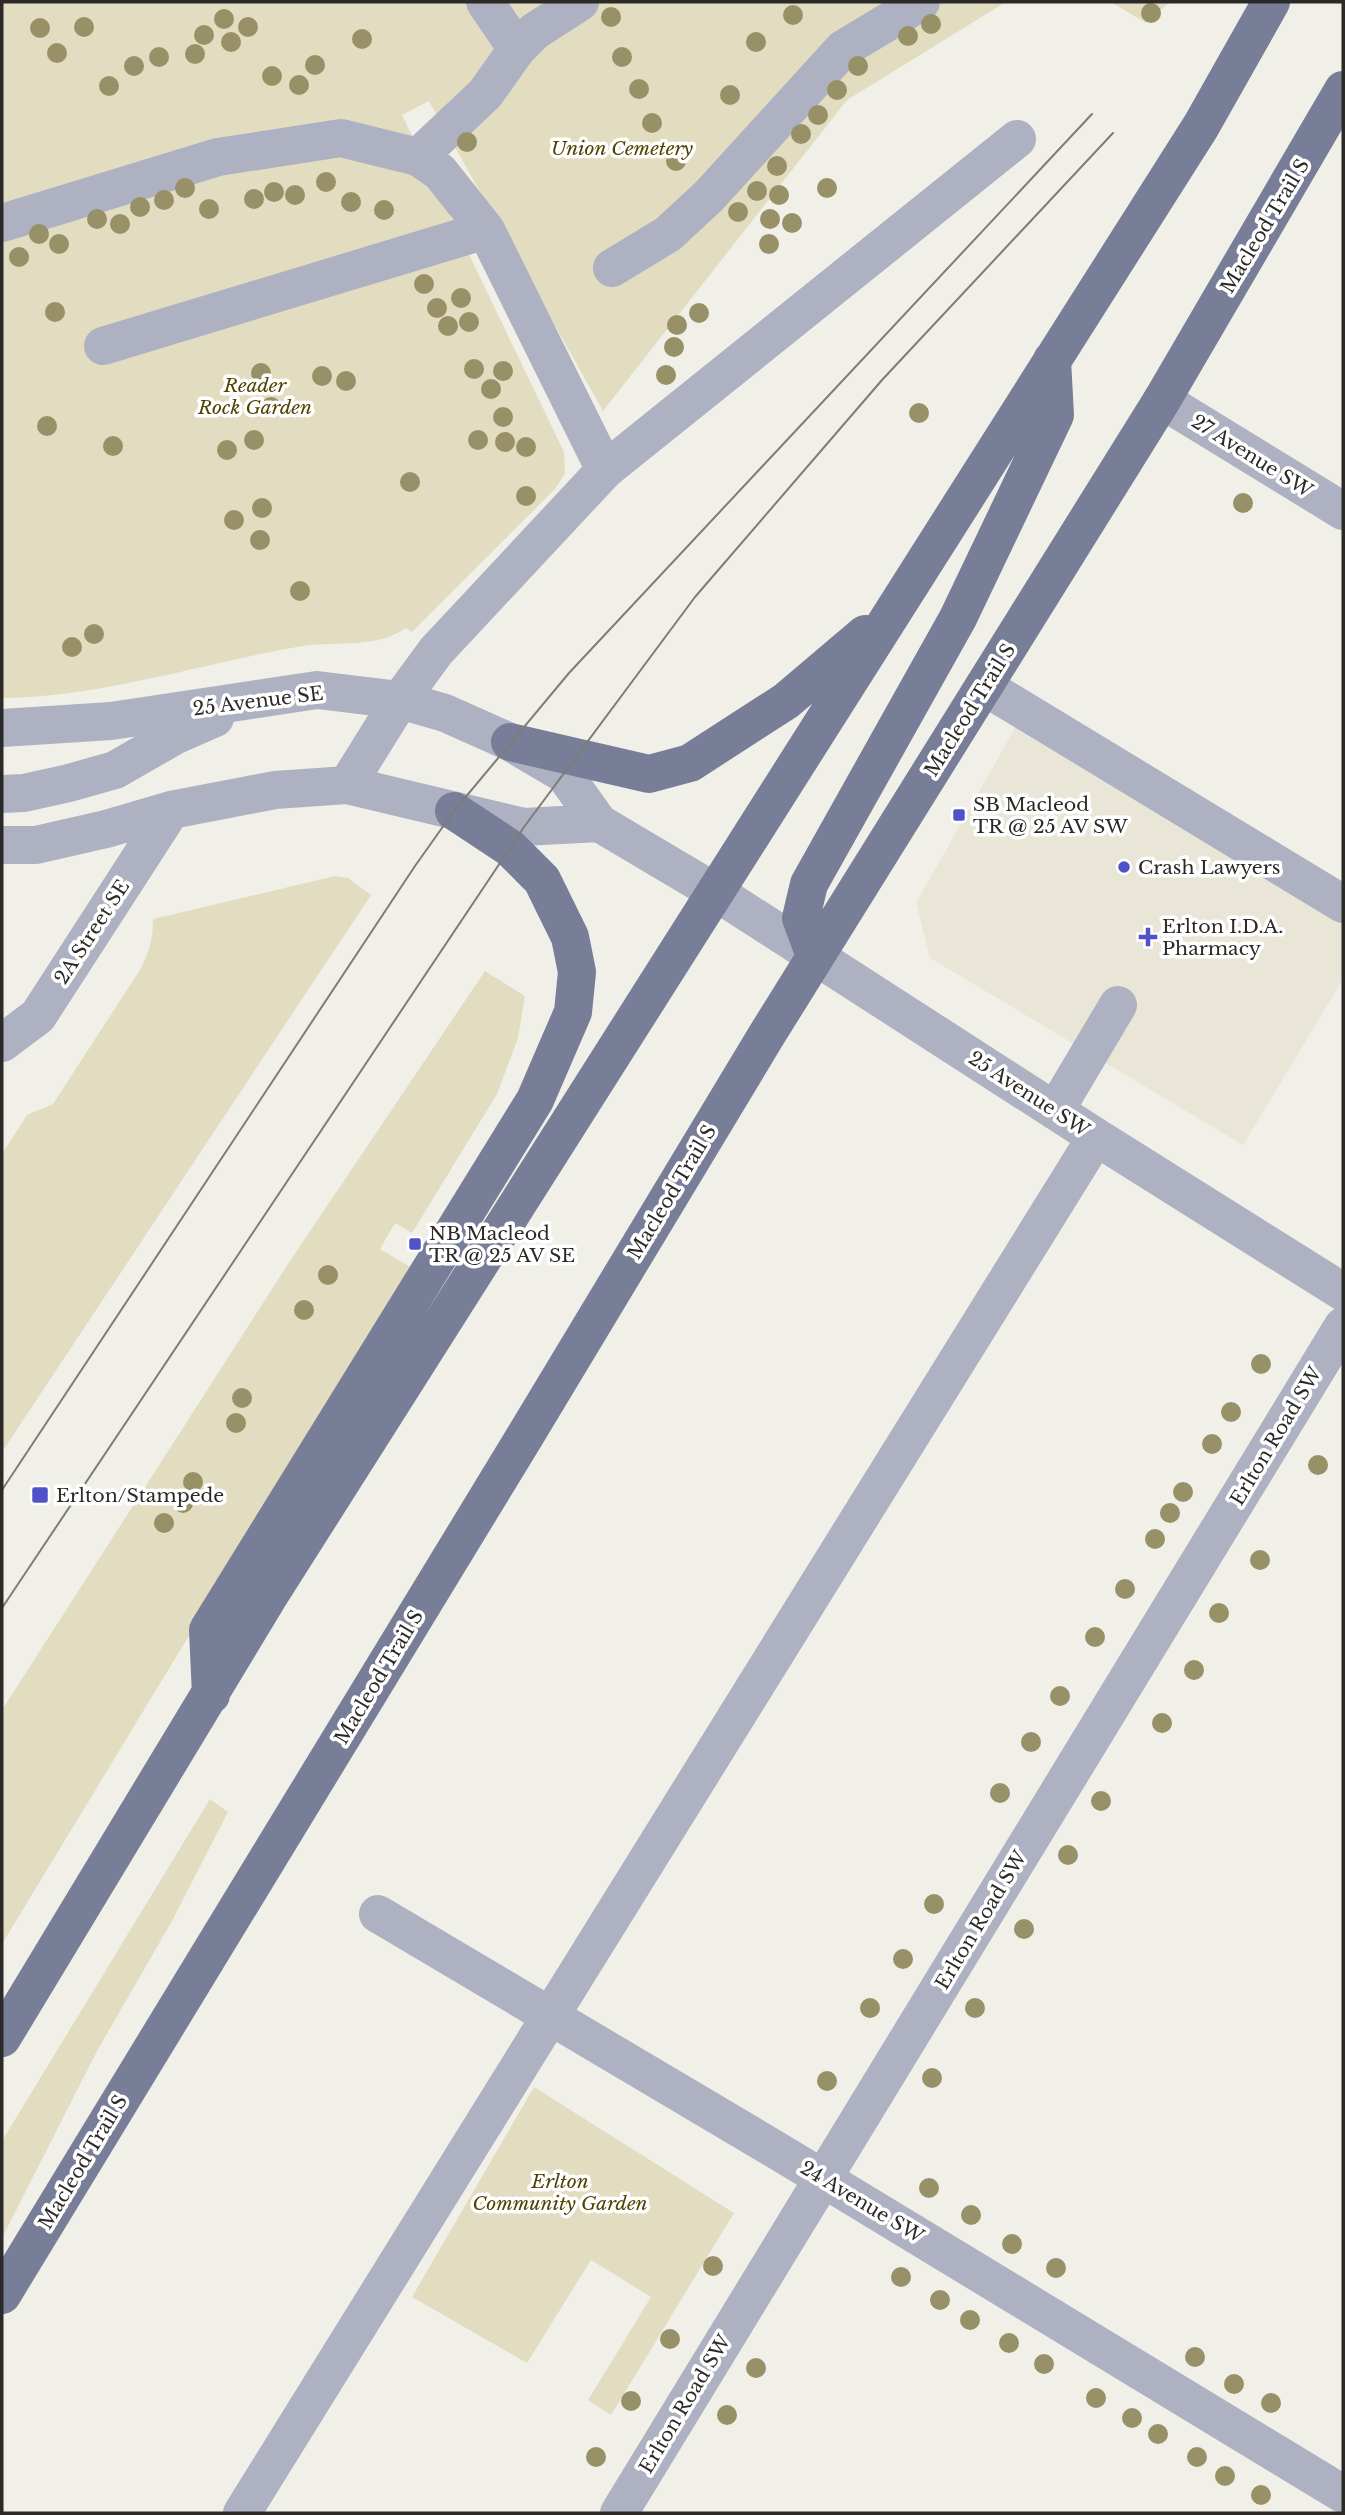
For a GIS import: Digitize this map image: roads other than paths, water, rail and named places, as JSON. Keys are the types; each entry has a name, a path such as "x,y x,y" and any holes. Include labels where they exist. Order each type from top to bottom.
{"main road":[{"path":"2,2038 269,1596 1201,126 1271,2"},
{"name":"Macleod Trail S","path":"2,2295 815,956 985,687 1338,111"},
{"path":"815,956 801,918 809,884 958,618 1055,415 1052,360"},
{"path":"510,743 649,774 690,762 786,701 894,610"},
{"path":"211,1695 208,1630 535,1100 573,1012 577,971 570,937 542,880 510,848 454,811"}],"street":[{"path":"485,2 517,49"},
{"path":"418,157 485,94 517,49 535,31 580,2"},
{"path":"612,268 668,234 709,196 843,49 921,2"},
{"path":"2,223 218,158 259,151 341,138 418,157 440,172 486,230 605,470"},
{"path":"347,785 400,700 436,651 605,470 1017,139"},
{"path":"103,346 486,230"},
{"name":"27 Avenue SW","path":"1162,400 1343,511"},
{"path":"985,687 1343,904"},
{"name":"25 Avenue SE","path":"2,728 111,722 317,690 400,700 444,713 510,743 564,774 599,823 717,893"},
{"path":"2,794 24,793 116,770 176,735 259,699"},
{"path":"2,845 36,845 171,810 275,790 347,785 524,827 599,823"},
{"name":"2A Street SE","path":"2,1043 38,1016 171,810"},
{"name":"25 Avenue SW","path":"717,893 1055,1111 1343,1292"},
{"path":"1055,1111 1118,1005"},
{"path":"242,2513 1096,1137"},
{"name":"Erlton Road SW","path":"619,2513 1343,1326"},
{"name":"24 Avenue SW","path":"378,1914 823,2178 1343,2494"}],"tram line":[{"path":"2,1490 454,811 569,673 1092,114"},
{"path":"2,1608 524,827 695,597 882,380 1113,133"}],"place":[{"name":"SB Macleod TR @ 25 AV SW","path":"959,815"},
{"name":"Crash Lawyers","path":"1124,867"},
{"name":"Erlton I.D.A. Pharmacy","path":"1148,937"},
{"name":"NB Macleod TR @ 25 AV SE","path":"415,1244"},
{"name":"Erlton/Stampede","path":"40,1495"}],"park label":[{"name":"Union Cemetery","path":"622,148"},
{"name":"Reader Rock Garden","path":"255,396"},
{"name":"Erlton Community Garden","path":"560,2192"}]}
